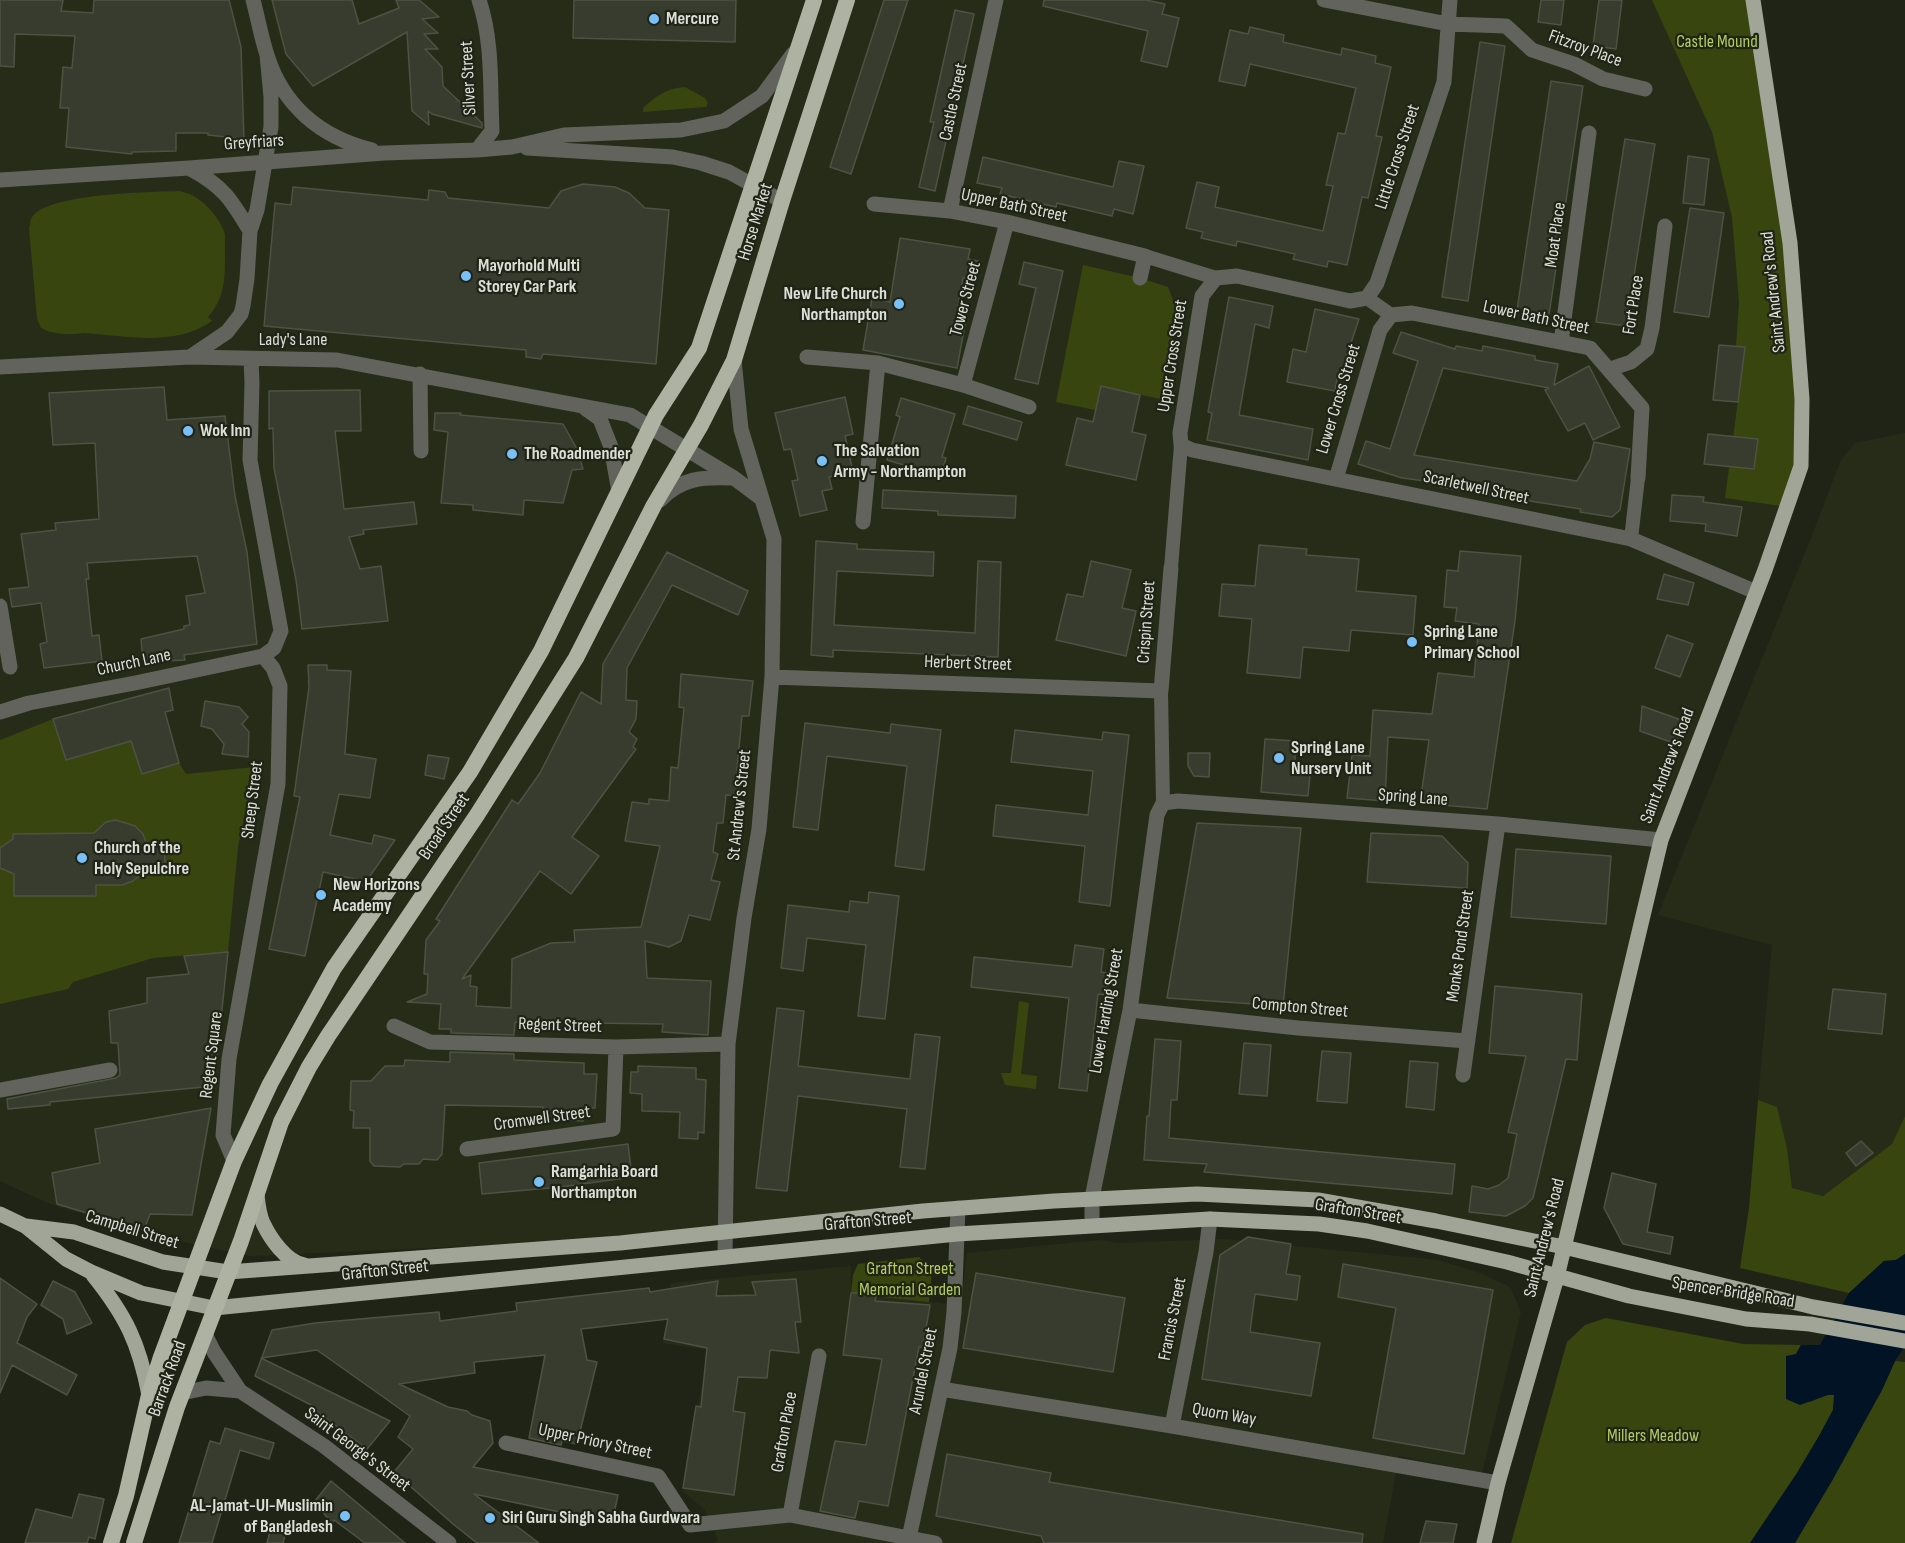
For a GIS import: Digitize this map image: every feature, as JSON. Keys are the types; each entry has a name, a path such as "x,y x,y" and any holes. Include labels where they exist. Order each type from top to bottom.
{"highway":[{"name":"Horse Market","path":"234,1161 270,1084 334,968 470,772 541,651 651,426 699,348 814,0"},
{"name":"Horse Market","path":"687,449 734,360 782,201 847,0"},
{"name":"Broad Street","path":"245,1230 280,1122 309,1067 351,1000 477,814 576,658 654,505 687,449"},
{"name":"Barrack Road","path":"111,1543 126,1496 149,1395 180,1302 234,1161"},
{"name":"Barrack Road","path":"134,1543 182,1393 245,1230"}],"main road":[{"name":"Saint Andrew's Road","path":"1484,1543 1498,1483 1557,1278 1661,840 1756,592 1801,466 1802,399 1790,243 1753,0"},
{"name":"Grafton Street","path":"228,1272 620,1243 958,1208 1092,1198 1197,1194 1318,1200 1564,1247"},
{"path":"257,1195 262,1221 275,1242 298,1264 310,1266"},
{"name":"Campbell Street","path":"0,1214 25,1226 66,1260 141,1293 180,1302"},
{"name":"Grafton Street","path":"180,1302 214,1308 957,1234 1210,1219 1319,1224 1367,1231 1507,1263 1557,1278"},
{"name":"Campbell Street","path":"25,1226 74,1232 163,1262 228,1272"},
{"name":"Spencer Bridge Road","path":"1564,1247 1813,1307 1905,1323"},
{"path":"91,1272 129,1327 143,1366 149,1395"},
{"name":"Spencer Bridge Road","path":"1557,1278 1615,1293 1746,1319 1810,1324 1905,1341"}],"street":[{"path":"253,0 267,55 278,82 288,97 323,131 344,142 384,153"},
{"name":"Silver Street","path":"477,150 492,131 488,39 479,0"},
{"name":"Castle Street","path":"950,211 996,0"},
{"path":"1324,0 1448,24"},
{"name":"Little Cross Street","path":"1367,298 1377,283 1444,82 1450,0"},
{"name":"Fitzroy Place","path":"1448,24 1506,26 1532,50 1574,64 1603,79 1645,89"},
{"name":"Greyfriars","path":"0,180 384,153 477,150 512,147 564,135 681,130 724,121 762,96 796,51"},
{"path":"190,357 227,332 241,314 246,294 250,231 271,127 267,55"},
{"name":"Moat Place","path":"1561,342 1589,133"},
{"name":"Greyfriars","path":"512,147 673,157 729,171 782,201"},
{"path":"189,168 209,178 222,189 250,231"},
{"name":"Upper Bath Street","path":"874,204 950,211 1007,222 1145,256 1216,278 1237,276 1350,301 1367,298"},
{"name":"Tower Street","path":"963,385 1007,222"},
{"name":"Fort Place","path":"1610,369 1631,362 1647,349 1652,328 1665,226"},
{"path":"1140,278 1145,256"},
{"name":"Upper Cross Street","path":"1181,444 1180,434 1202,296 1216,278"},
{"path":"1367,298 1391,315"},
{"name":"Lower Bath Street","path":"1391,315 1412,313 1590,348 1642,408 1638,478 1630,539"},
{"name":"Lower Cross Street","path":"1336,479 1380,330 1391,315"},
{"name":"Lady's Lane","path":"0,367 190,357 337,360 420,374 630,415 734,478 762,499"},
{"path":"807,357 878,363 963,385 1029,407"},
{"path":"251,359 250,460 281,631 268,652"},
{"name":"St Andrew's Street","path":"725,1257 728,1044 744,918 759,829 772,677 774,539 741,429 734,360"},
{"path":"863,522 878,363"},
{"path":"420,374 421,451"},
{"path":"582,406 600,419 611,447 619,492"},
{"name":"Scarletwell Street","path":"1181,444 1192,450 1630,539 1756,592"},
{"name":"Crispin Street","path":"1163,803 1161,691 1181,444"},
{"path":"654,505 672,488 696,478 734,478"},
{"path":"0,606 9,667"},
{"name":"Church Lane","path":"0,712 29,703 135,683 268,652"},
{"name":"Sheep Street","path":"247,953 278,784 280,686 268,652"},
{"name":"Herbert Street","path":"772,677 1161,691"},
{"name":"Spring Lane","path":"1163,803 1178,801 1498,824 1661,840"},
{"name":"Lower Harding Street","path":"1092,1225 1092,1198 1130,1010 1157,815 1163,803"},
{"name":"Monks Pond Street","path":"1463,1075 1498,824"},
{"name":"Regent Square","path":"234,1161 223,1135 229,1059 247,953"},
{"name":"Compton Street","path":"1130,1010 1298,1028 1467,1041"},
{"name":"Regent Street","path":"394,1026 430,1042 616,1047 728,1044"},
{"name":"Cromwell Street","path":"467,1149 613,1129 616,1047"},
{"path":"0,1090 110,1070"},
{"name":"Arundel Street","path":"909,1538 950,1348 954,1312 958,1208"},
{"name":"Francis Street","path":"1172,1426 1206,1252 1210,1219"},
{"name":"Saint George's Street","path":"205,1334 240,1391 324,1446 449,1543"},
{"name":"Grafton Place","path":"790,1515 819,1356"},
{"name":"Saint George's Street","path":"182,1393 206,1388 240,1391"},
{"name":"Quorn Way","path":"941,1389 1172,1426 1498,1483"},
{"name":"Upper Priory Street","path":"506,1443 658,1476 690,1525 790,1515 934,1543"}],"shaded area":[{"path":"0,0 1749,0 1797,479 1668,822 1564,1247 1318,1200 1197,1194 671,1237 250,1256 155,1236 50,1204 0,1181"},
{"path":"1905,433 1905,1116 1892,1144 1823,1196 1792,1188 1787,1148 1777,1107 1758,1100 1772,945 1658,915 1841,460 1855,443"},
{"path":"1224,1239 1438,1260 1480,1273 1510,1287 1521,1312 1482,1473 1399,1456 1383,1543 714,1543 718,1539 705,1510 682,1491 709,1350 663,1343 671,1283 851,1266 851,1294 961,1305 967,1253 1100,1240 1118,1243"}],"green space":[{"name":"Castle Mound","path":"1652,0 1753,0 1790,243 1801,466 1788,507 1725,498 1745,348 1736,347 1739,302 1732,217 1712,132"},
{"path":"685,87 705,98 708,103 706,107 643,112 643,108 662,93"},
{"path":"179,191 194,196 207,206 218,219 225,234 223,288 215,308 208,317 212,321 182,334 150,338 85,333 62,334 41,328 37,319 29,228 31,219 40,210 76,199 123,193"},
{"path":"1083,265 1168,287 1177,311 1160,399 1101,386 1095,410 1056,402"},
{"path":"53,719 66,760 131,741 142,774 179,763 186,774 254,767 238,847 228,952 153,958 73,982 68,989 0,1004 0,740"},
{"path":"1019,1001 1029,1003 1021,1074 1037,1076 1036,1089 1005,1085 1001,1073 1011,1073"},
{"path":"1758,1100 1777,1107 1787,1148 1792,1188 1823,1196 1892,1144 1905,1116 1905,1254 1896,1260 1884,1261 1849,1293 1740,1268 1749,1208"},
{"name":"Grafton Street Memorial Garden","path":"919,1257 932,1270 929,1302 851,1294 853,1275 858,1264"},
{"name":"Millers Meadow","path":"1606,1318 1743,1344 1801,1345 1796,1354 1810,1402 1828,1394 1835,1395 1833,1410 1819,1436 1750,1543 1511,1543 1567,1342 1585,1325"},
{"path":"1895,1361 1905,1362 1905,1543 1795,1543 1882,1390"}],"water":[{"path":"1905,1254 1905,1346 1895,1361 1882,1390 1795,1543 1750,1543 1797,1473 1833,1410 1834,1395 1800,1405 1786,1399 1786,1356 1796,1354 1801,1345 1820,1345 1849,1293 1884,1261 1896,1260"}],"building":[{"path":"0,0 63,0 61,11 93,13 94,0 229,0 241,47 244,139 208,135 208,133 176,133 176,151 132,152 132,154 66,147 69,108 60,108 63,67 72,68 75,36 15,34 14,67 0,66"},
{"path":"272,0 352,0 359,24 399,8 396,0 419,0 439,17 422,19 438,33 424,34 438,49 425,49 442,67 443,86 482,123 482,128 428,111 429,125 412,111 407,32 313,86 286,54"},
{"name":"Mercure","path":"574,0 736,0 735,42 573,38"},
{"path":"884,0 908,0 851,174 830,167"},
{"path":"1044,0 1146,0 1165,4 1162,14 1179,18 1167,67 1141,61 1148,31 1043,6"},
{"path":"1541,0 1564,0 1561,25 1538,22"},
{"path":"1599,0 1622,0 1616,49 1593,46"},
{"path":"955,10 974,14 935,191 919,187 934,122 930,122"},
{"path":"1250,27 1284,35 1283,42 1341,55 1342,48 1376,56 1375,63 1391,67 1376,136 1382,137 1368,198 1362,197 1347,265 1328,261 1327,267 1293,259 1295,254 1237,241 1236,246 1201,238 1203,232 1186,228 1197,182 1219,187 1215,207 1323,231 1333,186 1326,185 1338,133 1345,134 1356,88 1250,64 1245,86 1219,81 1230,30 1248,34"},
{"path":"1480,42 1505,46 1468,301 1442,297"},
{"path":"1551,81 1583,86 1549,315 1517,310"},
{"path":"1625,139 1655,144 1626,326 1596,322"},
{"path":"1688,156 1709,159 1704,205 1683,203"},
{"path":"983,157 1113,187 1119,161 1144,166 1133,214 1114,209 1112,216 1057,203 1056,207 1000,194 1002,188 977,183"},
{"name":"Mayorhold Multi Storey Car Park","path":"583,184 615,187 629,193 645,208 669,210 656,364 543,354 541,359 526,357 526,350 264,326 275,203 291,205 293,187 428,200 429,190 445,192 448,198 549,208 561,191"},
{"path":"1690,208 1724,213 1709,317 1674,312"},
{"name":"New Life Church Northampton","path":"900,238 970,249 968,259 978,261 975,281 963,278 957,312 967,314 957,368 863,350 872,298 890,302"},
{"path":"1024,262 1063,271 1038,384 1015,379 1036,288 1019,284"},
{"path":"1229,297 1273,306 1269,328 1255,324 1239,415 1313,429 1308,460 1207,440 1212,413 1208,412"},
{"path":"1315,309 1359,319 1341,373 1338,372 1335,391 1287,382 1293,349 1306,352"},
{"path":"1401,332 1455,349 1456,346 1482,351 1483,346 1535,356 1535,360 1558,364 1554,385 1589,366 1620,427 1593,440 1585,423 1568,431 1545,390 1549,388 1443,368 1414,455 1577,481 1590,459 1594,442 1630,449 1620,510 1612,517 1580,512 1581,509 1440,487 1441,483 1402,478 1358,464 1366,441 1390,449 1418,361 1393,353"},
{"path":"1719,345 1745,347 1738,402 1713,400"},
{"path":"1101,386 1140,395 1132,432 1146,435 1136,480 1066,465 1077,418 1093,422"},
{"path":"164,387 167,420 225,416 235,496 247,552 257,644 184,655 185,660 143,662 141,639 184,629 184,626 190,625 186,596 205,593 197,556 87,563 89,579 86,579 92,636 99,635 102,661 44,668 40,644 47,642 41,603 12,607 9,589 29,587 21,534 56,530 55,523 99,519 95,443 53,445 49,393"},
{"path":"360,390 361,431 335,431 344,509 414,502 417,524 363,530 364,534 349,537 360,569 381,566 388,621 302,629 296,580 274,468 273,428 269,429 269,391"},
{"name":"The Salvation Army - Northampton","path":"845,397 853,434 845,436 853,472 829,477 832,489 822,491 827,510 800,516 792,481 798,480 791,449 784,450 775,413"},
{"path":"901,398 955,414 942,457 946,458 941,476 887,460 900,417 896,415"},
{"path":"968,406 1022,422 1017,440 963,424"},
{"name":"The Roadmender","path":"435,413 461,413 460,415 563,424 577,449 583,469 572,470 563,503 524,500 523,515 473,510 473,505 441,503 448,432 434,430"},
{"path":"1708,434 1758,439 1754,469 1704,464"},
{"path":"883,490 1016,496 1015,518 938,515 938,511 882,508"},
{"path":"1672,495 1704,497 1703,502 1742,507 1737,536 1705,531 1706,524 1670,521"},
{"path":"816,541 857,544 857,549 934,552 933,576 837,571 834,625 975,633 978,561 1001,562 998,657 833,650 833,657 811,655"},
{"name":"Spring Lane Primary School","path":"1259,545 1307,549 1306,555 1359,559 1356,591 1416,596 1413,635 1351,630 1349,651 1303,647 1300,678 1247,673 1252,619 1219,616 1222,584 1255,586"},
{"path":"1460,551 1521,556 1515,621 1487,809 1420,803 1429,740 1388,737 1385,801 1347,798 1352,755 1370,756 1373,710 1432,714 1438,673 1474,677 1479,624 1455,621 1457,608 1444,607 1447,570 1458,571"},
{"path":"667,552 748,591 738,615 672,585 627,668 626,700 637,701 636,719 629,732 637,739 633,747 636,749 572,837 599,856 571,894 540,871 462,979 471,975 470,986 477,987 476,1006 511,1008 512,959 551,943 575,942 574,930 641,927 660,846 625,841 632,802 649,804 649,799 669,801 671,767 678,768 684,708 679,707 681,674 753,681 749,716 742,716 737,770 741,771 738,796 726,795 723,823 717,823 713,852 718,854 711,880 720,882 710,920 689,915 681,941 669,947 645,941 647,978 711,981 708,1035 662,1032 663,1024 515,1022 514,1035 451,1033 451,1029 439,1029 441,1004 407,1002 427,994 428,974 424,974 426,940 440,921 436,919 512,800 518,804 540,773 581,692 601,704 603,664"},
{"path":"1091,561 1131,570 1122,608 1136,611 1126,656 1056,640 1067,594 1083,597"},
{"path":"1664,574 1694,583 1688,605 1657,599"},
{"path":"1667,635 1693,644 1680,677 1655,668"},
{"path":"308,665 327,665 327,670 351,671 345,754 376,759 370,798 339,794 330,835 372,844 374,835 395,840 363,886 364,881 323,872 305,956 269,949 300,797 294,796 309,687"},
{"path":"169,688 173,710 165,712 179,763 142,774 131,741 66,760 53,719"},
{"path":"205,701 239,707 248,717 242,724 249,732 248,757 222,754 224,744 212,729 201,726"},
{"path":"1642,706 1684,721 1676,744 1640,731"},
{"path":"805,723 890,733 891,724 941,730 924,870 895,866 907,766 827,756 818,830 793,827"},
{"path":"1015,730 1102,740 1103,732 1129,735 1110,906 1079,902 1085,846 993,836 996,805 1088,815 1093,771 1011,762"},
{"name":"Spring Lane Nursery Unit","path":"1265,739 1296,741 1294,775 1310,775 1308,796 1261,792"},
{"path":"1188,753 1210,753 1209,777 1194,776 1188,766"},
{"path":"428,755 449,758 444,779 425,775"},
{"name":"Church of the Holy Sepulchre","path":"116,820 135,826 143,834 147,845 164,843 165,863 147,864 142,873 133,881 122,885 96,885 96,896 14,896 14,874 0,868 0,848 13,839 13,834 94,833 106,822"},
{"path":"1197,823 1301,828 1283,1006 1167,998"},
{"path":"1371,833 1442,836 1468,863 1467,888 1367,882"},
{"path":"1516,849 1611,856 1606,924 1511,917"},
{"path":"869,892 899,896 885,1019 858,1016 866,945 807,938 803,971 781,968 788,905 849,912 850,901 868,903"},
{"path":"1075,945 1104,949 1101,972 1108,973 1106,995 1098,994 1087,1091 1059,1088 1069,998 971,987 974,957 1072,967"},
{"path":"228,952 214,1086 50,1102 50,1105 8,1109 7,1099 116,1078 120,1075 118,1043 111,1043 109,1011 147,1003 147,978 189,974 184,956"},
{"path":"1495,986 1582,994 1577,1060 1566,1059 1533,1198 1525,1206 1506,1216 1469,1212 1472,1186 1488,1189 1508,1178 1517,1134 1508,1132 1526,1056 1489,1053"},
{"path":"1833,989 1886,994 1882,1034 1828,1029"},
{"path":"777,1008 804,1011 798,1066 910,1079 915,1034 940,1037 925,1169 900,1167 907,1109 798,1096 787,1191 756,1188"},
{"path":"1155,1039 1181,1041 1177,1100 1171,1100 1169,1138 1455,1164 1452,1194 1204,1172 1207,1164 1144,1160"},
{"path":"1244,1043 1271,1045 1267,1096 1239,1094"},
{"path":"1322,1051 1351,1053 1347,1103 1317,1101"},
{"path":"450,1052 514,1054 514,1060 584,1063 584,1074 597,1074 595,1108 583,1108 583,1121 543,1119 543,1107 445,1105 442,1154 437,1160 423,1159 419,1164 404,1164 400,1167 374,1166 370,1161 370,1128 353,1128 354,1111 350,1110 351,1081 371,1081 385,1066 404,1066 405,1060 450,1062"},
{"path":"1410,1061 1438,1063 1434,1110 1406,1107"},
{"path":"638,1066 696,1068 696,1079 706,1080 704,1133 698,1132 698,1139 679,1138 680,1112 642,1111 642,1094 630,1093 631,1072 638,1072"},
{"path":"211,1108 192,1215 150,1214 144,1230 57,1204 52,1173 100,1163 95,1129"},
{"path":"1861,1141 1873,1153 1856,1166 1846,1153"},
{"name":"Ramgarhia Board Northampton","path":"628,1144 632,1177 561,1187 482,1194 479,1163"},
{"path":"1612,1173 1656,1184 1647,1232 1673,1237 1670,1254 1623,1244 1604,1208"},
{"path":"1248,1237 1291,1244 1286,1274 1300,1276 1297,1300 1255,1294 1250,1332 1320,1343 1311,1396 1202,1379 1220,1255"},
{"path":"1343,1264 1493,1290 1464,1454 1373,1438 1396,1308 1338,1297"},
{"path":"976,1273 1125,1298 1113,1372 963,1348"},
{"path":"0,1278 37,1304 27,1317 17,1343 77,1375 67,1395 12,1365 0,1393"},
{"path":"796,1279 801,1322 795,1322 799,1353 770,1350 767,1378 738,1377 733,1411 745,1413 734,1495 683,1488 696,1406 701,1407 707,1348 664,1339 668,1319 581,1329 587,1360 597,1362 577,1444 562,1441 561,1445 529,1438 545,1355 474,1362 475,1373 399,1384 448,1407 467,1411 490,1421 493,1443 473,1467 618,1495 612,1523 474,1494 539,1543 477,1543 453,1524 394,1472 413,1449 398,1437 410,1416 317,1350 262,1358 272,1330 315,1323 439,1312 440,1321 517,1311 516,1303 649,1288 650,1292 718,1281 716,1296 756,1295 752,1282"},
{"path":"53,1281 75,1292 92,1323 67,1334 63,1319 41,1305"},
{"path":"851,1293 877,1293 875,1301 930,1305 923,1347 919,1347 888,1506 859,1501 855,1518 820,1511 835,1441 866,1445 882,1359 843,1355"},
{"path":"262,1358 390,1421 367,1449 312,1408 313,1406 255,1376"},
{"path":"225,1428 274,1443 269,1459 240,1450 212,1543 179,1543 210,1441 220,1444"},
{"path":"947,1454 1051,1473 1049,1482 1363,1534 1362,1543 1044,1543 1041,1536 936,1516"},
{"name":"AL-Jamat-Ul-Muslimin of Bangladesh","path":"331,1481 405,1543 365,1543 334,1520 332,1523 314,1502"},
{"path":"79,1494 104,1499 95,1539 89,1537 87,1543 25,1543 36,1509 72,1518"},
{"path":"1426,1521 1457,1524 1453,1543 1420,1543"},
{"path":"272,1524 287,1528 283,1543 267,1543"}],"place":[{"name":"Mercure","path":"654,19"},
{"name":"Mayorhold Multi Storey Car Park","path":"466,276"},
{"name":"New Life Church Northampton","path":"899,304"},
{"name":"Wok Inn","path":"188,431"},
{"name":"The Roadmender","path":"512,454"},
{"name":"The Salvation Army - Northampton","path":"822,461"},
{"name":"Spring Lane Primary School","path":"1412,642"},
{"name":"Spring Lane Nursery Unit","path":"1279,758"},
{"name":"Church of the Holy Sepulchre","path":"82,858"},
{"name":"New Horizons Academy","path":"321,895"},
{"name":"Ramgarhia Board Northampton","path":"539,1182"},
{"name":"AL-Jamat-Ul-Muslimin of Bangladesh","path":"345,1516"},
{"name":"Siri Guru Singh Sabha Gurdwara","path":"490,1518"}]}
